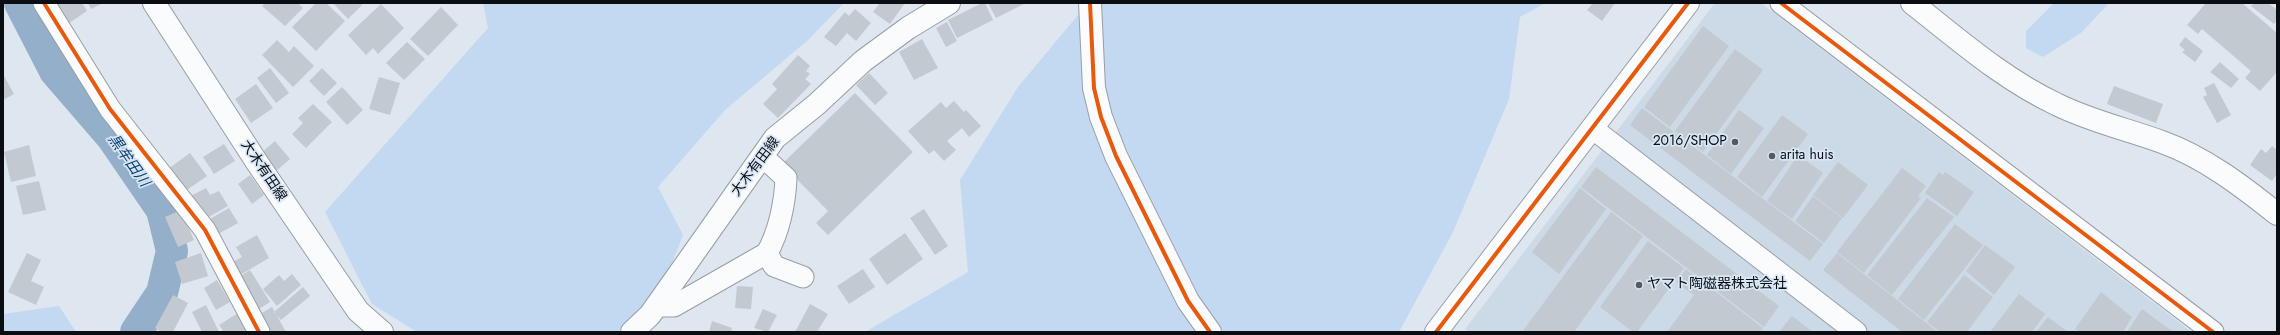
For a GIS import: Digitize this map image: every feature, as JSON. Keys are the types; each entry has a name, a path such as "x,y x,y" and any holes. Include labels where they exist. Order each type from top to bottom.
{"street":[{"path":"44,3 110,109 205,230 259,332"},
{"name":"大木有田線","path":"154,3 256,161 358,312 382,332"},
{"name":"大木有田線","path":"632,332 652,317 775,138 817,104 863,61 908,28 949,3"},
{"path":"1090,3 1094,88 1101,117 1116,156 1188,301 1210,332"},
{"path":"1440,331 1688,3"},
{"path":"1781,3 2213,332"},
{"path":"1912,3 2019,85 2064,108 2115,128 2162,142 2189,154 2213,167 2277,214"},
{"path":"1592,128 1856,332"},
{"path":"652,317 767,253 772,244 786,196 786,178 762,156"},
{"path":"767,253 774,266 803,277"}],"shaded area":[{"path":"483,3 844,3 808,40 725,110 658,187 683,235 660,294 617,332 417,332 372,304 325,212 488,28"},
{"path":"1088,3 1545,3 1520,17 1509,99 1453,232 1399,332 865,332 968,272 960,180 1018,87"},
{"path":"1715,3 1761,3 2192,332 1469,332 1465,329"},
{"path":"2054,3 2109,3 2081,33 2043,57 2026,48 2026,31"},
{"path":"59,306 76,332 3,332 3,314"}],"building":[{"path":"57,3 82,3 87,11 69,23"},
{"path":"88,3 103,3 91,9"},
{"path":"265,3 298,3 303,8 285,26 262,6"},
{"path":"316,3 326,3 345,21 316,51 292,27"},
{"path":"333,3 360,3 362,5 348,19"},
{"path":"880,3 905,3 890,24 873,12"},
{"path":"982,3 985,3 993,20 957,38 948,20"},
{"path":"988,3 1026,3 996,18"},
{"path":"1593,3 1615,3 1602,21 1587,10"},
{"path":"2206,3 2242,3 2277,33 2277,72 2260,91 2245,78 2251,71 2202,29 2198,34 2187,25"},
{"path":"2254,3 2268,3 2277,10 2277,20 2274,24 2251,6"},
{"path":"381,4 404,28 378,54 373,48 366,55 348,35"},
{"path":"441,7 458,25 428,56 410,39"},
{"path":"855,9 871,23 856,41 847,33 836,46 824,37 845,12 849,16"},
{"path":"947,22 957,41 946,47 936,28"},
{"path":"1703,26 1729,46 1670,127 1644,107"},
{"path":"2185,37 2203,51 2195,62 2182,52 2185,50 2179,45"},
{"path":"922,39 938,68 914,80 899,52"},
{"path":"277,40 289,52 294,46 314,66 293,87 262,55"},
{"path":"407,42 425,59 404,80 386,63"},
{"path":"1735,49 1763,70 1703,152 1675,131"},
{"path":"798,55 810,66 806,71 810,74 805,79 811,84 778,118 763,104 777,89 772,84"},
{"path":"2220,62 2239,79 2231,88 2210,72"},
{"path":"270,68 289,93 276,103 257,78"},
{"path":"322,68 337,83 324,96 309,81"},
{"path":"869,73 888,93 875,105 856,85"},
{"path":"3,74 14,94 3,100"},
{"path":"379,77 400,83 390,115 369,109"},
{"path":"2214,83 2231,115 2217,123 2203,97 2207,95 2204,88"},
{"path":"256,84 273,108 251,123 235,99"},
{"path":"2114,86 2163,104 2156,123 2107,104"},
{"path":"342,87 363,110 347,125 326,102"},
{"path":"855,93 913,152 828,235 816,223 828,211 782,164"},
{"path":"954,101 964,112 966,110 981,126 969,137 962,128 947,141 956,150 944,161 934,150 929,154 908,131 941,102 946,108"},
{"path":"313,104 332,122 306,148 292,134 303,123 298,118"},
{"path":"1642,108 1823,244 1810,261 1630,125"},
{"name":"2016/SHOP","path":"1739,110 1764,128 1731,174 1707,155"},
{"name":"arita huis","path":"1782,115 1808,134 1762,197 1737,177"},
{"path":"275,141 290,159 275,172 260,154"},
{"path":"224,144 235,161 214,174 203,157"},
{"path":"29,145 36,176 11,182 4,152"},
{"path":"2272,146 2277,150 2277,174 2272,181 2250,165 2261,149 2266,153"},
{"path":"190,153 207,176 184,192 168,169"},
{"path":"1798,155 1823,173 1792,219 1767,201"},
{"path":"1838,162 1868,185 1843,218 1813,195"},
{"path":"1596,167 1779,306 1764,327 1581,187"},
{"path":"1902,168 1926,186 1918,196 1921,198 1864,273 1837,252"},
{"path":"1939,172 1943,175 1945,172 1974,192 1957,216 1925,193"},
{"path":"250,175 264,195 252,204 238,184"},
{"path":"39,181 46,210 23,215 16,186"},
{"path":"206,188 210,195 219,191 228,206 200,222 187,198"},
{"path":"1580,188 1606,209 1559,274 1532,252"},
{"path":"1813,196 1842,218 1824,243 1795,221"},
{"path":"1927,198 1954,217 1892,295 1867,275"},
{"path":"229,208 238,223 218,234 210,219"},
{"path":"924,209 948,246 935,255 910,218"},
{"path":"181,210 194,240 178,247 165,217"},
{"path":"1611,212 1643,236 1574,332 1522,332"},
{"path":"1955,224 1983,245 1924,320 1898,299"},
{"path":"905,233 923,259 887,285 869,259"},
{"path":"257,235 269,258 235,278 228,265 242,257 236,247"},
{"path":"1648,241 1684,268 1637,332 1633,332 1600,307"},
{"path":"1985,245 2015,267 1994,295 1966,271"},
{"path":"27,253 41,260 31,281 44,287 36,305 8,292"},
{"path":"201,253 208,276 182,284 175,262"},
{"path":"1837,253 1938,332 1902,332 1823,270"},
{"path":"863,269 875,287 849,304 837,286"},
{"path":"1686,269 1763,328 1760,332 1667,332 1694,295 1676,282"},
{"path":"250,270 270,302 254,312 234,280"},
{"path":"292,274 301,285 277,306 263,289 279,275 284,281"},
{"path":"1964,275 1993,297 1967,332 1940,332 1927,322"},
{"path":"217,280 230,302 216,310 204,288"},
{"path":"737,286 753,287 751,309 735,308"},
{"path":"303,287 310,296 281,320 274,312"},
{"path":"2101,292 2132,317 2123,332 2080,332 2075,329"},
{"path":"2019,294 2045,314 2032,332 1990,332"},
{"path":"173,295 188,303 173,332 162,332 155,328"},
{"path":"810,304 828,314 817,332 795,332"},
{"path":"206,305 219,332 202,332 192,312"},
{"path":"272,307 286,332 263,332 255,317"},
{"path":"763,309 777,315 768,332 754,328"},
{"path":"2142,309 2172,331 2172,332 2127,332"},
{"path":"238,313 248,329 242,332 224,332 219,325"},
{"path":"1792,316 1813,332 1779,332"},
{"path":"2048,317 2068,332 2036,332"},
{"path":"712,321 732,328 731,332 709,332"}],"waterway":[{"name":"黒牟田川","path":"20,3 55,71 112,137 162,210 172,251 162,293 136,332"}],"cycle path":[{"path":"44,3 110,109 205,230 259,332"},
{"path":"1090,3 1094,88 1101,117 1116,156 1188,301 1210,332"},
{"path":"1436,332 1688,3"},
{"path":"1781,3 2213,332"}],"place":[{"name":"2016/SHOP","path":"1735,142"},
{"name":"arita huis","path":"1772,156"},
{"name":"ヤマト陶磁器株式会社","path":"1639,285"}]}
